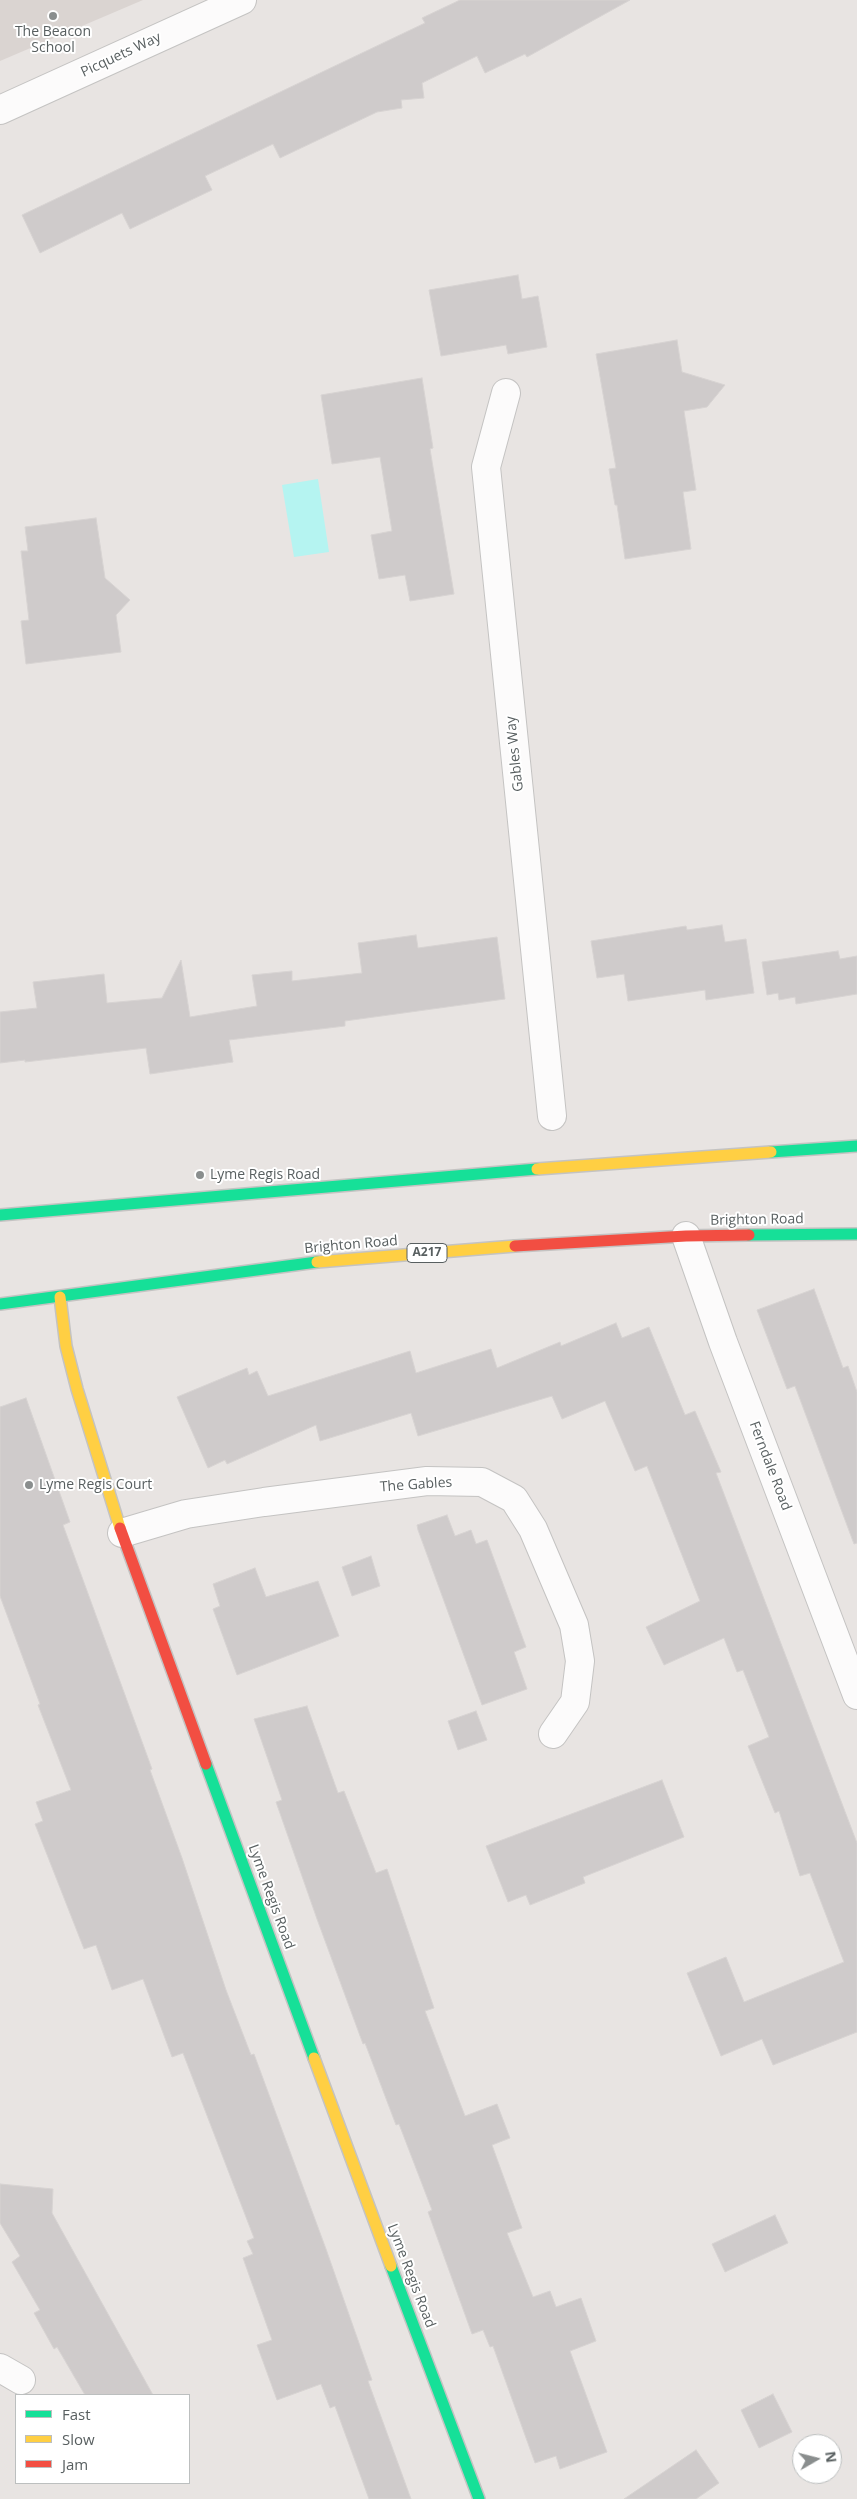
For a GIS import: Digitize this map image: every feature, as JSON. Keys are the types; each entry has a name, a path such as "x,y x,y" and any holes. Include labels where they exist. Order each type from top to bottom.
{"main road":[{"path":"0,1215 559,1167 857,1146"},
{"name":"Brighton Road","path":"0,1304 310,1263 501,1247 686,1236 857,1234"},
{"name":"Lyme Regis Road","path":"60,1297 66,1346 76,1389 122,1533 361,2186 479,2499"}],"street":[{"name":"Picquets Way","path":"0,110 242,0"},
{"name":"Gables Way","path":"506,393 486,467 552,1116"},
{"name":"Ferndale Road","path":"686,1236 723,1342 857,1695"},
{"name":"The Gables","path":"122,1533 186,1514 264,1502 427,1481 482,1482 514,1499 532,1529 574,1625 580,1661 575,1702 553,1734"}],"shaded area":[{"name":"The Beacon School","path":"0,0 143,0 0,61"}],"water":[{"path":"318,479 329,552 294,557 282,485"}],"building":[{"path":"460,0 630,0 527,57 525,54 485,73 477,56 422,83 424,98 401,100 402,108 377,112 280,158 273,144 205,176 212,190 130,229 122,213 40,253 22,215 425,23 422,18"},
{"path":"518,275 522,299 538,296 547,347 508,354 506,345 441,356 429,290"},
{"path":"677,340 682,372 725,385 707,407 684,411 696,490 683,492 691,549 625,559 617,505 615,505 609,469 616,468 596,354"},
{"path":"422,378 433,448 430,449 454,594 410,601 405,575 379,579 371,535 392,531 380,457 332,464 321,395"},
{"path":"96,518 105,578 130,600 116,615 121,652 26,664 21,621 29,620 21,551 28,551 25,527"},
{"path":"722,925 725,942 746,939 754,993 706,1000 705,990 628,1001 624,974 597,978 591,941 686,926 687,930"},
{"path":"416,935 418,948 497,937 505,999 345,1021 345,1026 229,1040 233,1062 150,1074 146,1048 25,1062 25,1060 0,1063 0,1012 37,1008 33,982 104,974 107,1003 162,998 181,960 190,1017 257,1006 252,975 292,971 292,981 362,973 358,943"},
{"path":"838,951 840,959 857,956 857,994 796,1004 795,997 779,1000 778,993 767,995 762,962"},
{"path":"814,1289 843,1368 848,1366 857,1392 857,1543 854,1544 795,1386 787,1389 757,1310"},
{"path":"616,1323 622,1338 649,1327 685,1415 695,1411 721,1472 716,1473 857,1843 857,2032 773,2065 762,2039 721,2056 687,1973 726,1957 744,2002 844,1962 810,1873 800,1876 779,1811 775,1813 748,1746 769,1737 743,1670 737,1672 724,1638 664,1665 646,1627 700,1601 647,1466 635,1471 605,1401 562,1419 552,1396 418,1436 411,1413 320,1441 316,1425 227,1464 225,1460 208,1468 177,1397 247,1368 249,1375 257,1371 268,1396 410,1351 416,1373 491,1349 497,1368 560,1342 561,1346"},
{"path":"26,1398 70,1522 63,1525 152,1769 150,1770 182,1858 226,1990 251,2055 254,2054 326,2249 372,2380 368,2381 411,2499 369,2499 335,2406 330,2408 321,2384 277,2400 257,2345 272,2340 243,2258 253,2254 247,2241 254,2238 183,2053 172,2057 143,1979 112,1990 96,1945 84,1949 35,1824 43,1821 36,1802 71,1790 38,1705 40,1704 0,1596 0,1407"},
{"path":"447,1515 455,1536 471,1530 476,1544 487,1540 526,1647 514,1652 527,1689 482,1705 417,1525"},
{"path":"371,1556 380,1586 352,1596 342,1567"},
{"path":"255,1568 266,1597 318,1581 339,1636 237,1675 213,1609 220,1606 213,1584"},
{"path":"307,1706 338,1793 344,1791 376,1873 387,1869 434,2008 425,2011 465,2116 497,2104 510,2138 492,2145 522,2228 507,2233 533,2297 550,2291 556,2307 581,2298 596,2341 570,2351 607,2452 560,2469 556,2456 535,2463 493,2346 490,2347 483,2330 472,2334 428,2212 432,2210 399,2124 396,2125 365,2043 363,2044 317,1919 276,1802 282,1800 254,1719"},
{"path":"476,1711 487,1740 458,1750 448,1721"},
{"path":"662,1780 684,1837 583,1877 585,1883 530,1905 526,1895 508,1902 486,1846"},
{"path":"0,2184 53,2189 52,2213 152,2394 84,2394 57,2347 54,2349 34,2313 40,2310 12,2262 20,2256 0,2223"},
{"path":"775,2215 788,2243 725,2272 712,2244"},
{"path":"773,2394 792,2432 759,2448 741,2410"},
{"path":"696,2450 719,2483 696,2499 624,2499"}],"traffic: fast":[{"path":"771,1152 857,1146"},
{"path":"0,1215 537,1169"},
{"path":"749,1235 857,1234"},
{"path":"0,1304 317,1262"},
{"path":"206,1764 314,2058"},
{"path":"391,2266 479,2499"}],"traffic: slow":[{"path":"537,1169 771,1152"},
{"path":"317,1262 515,1246"},
{"path":"60,1297 66,1346 77,1389 120,1528"},
{"path":"314,2058 391,2266"}],"traffic: jam":[{"path":"515,1246 686,1236 749,1235"},
{"path":"120,1528 206,1764"}],"place":[{"name":"The Beacon School","path":"53,16"},
{"name":"Lyme Regis Road","path":"200,1175"},
{"name":"Lyme Regis Court","path":"29,1485"}]}
